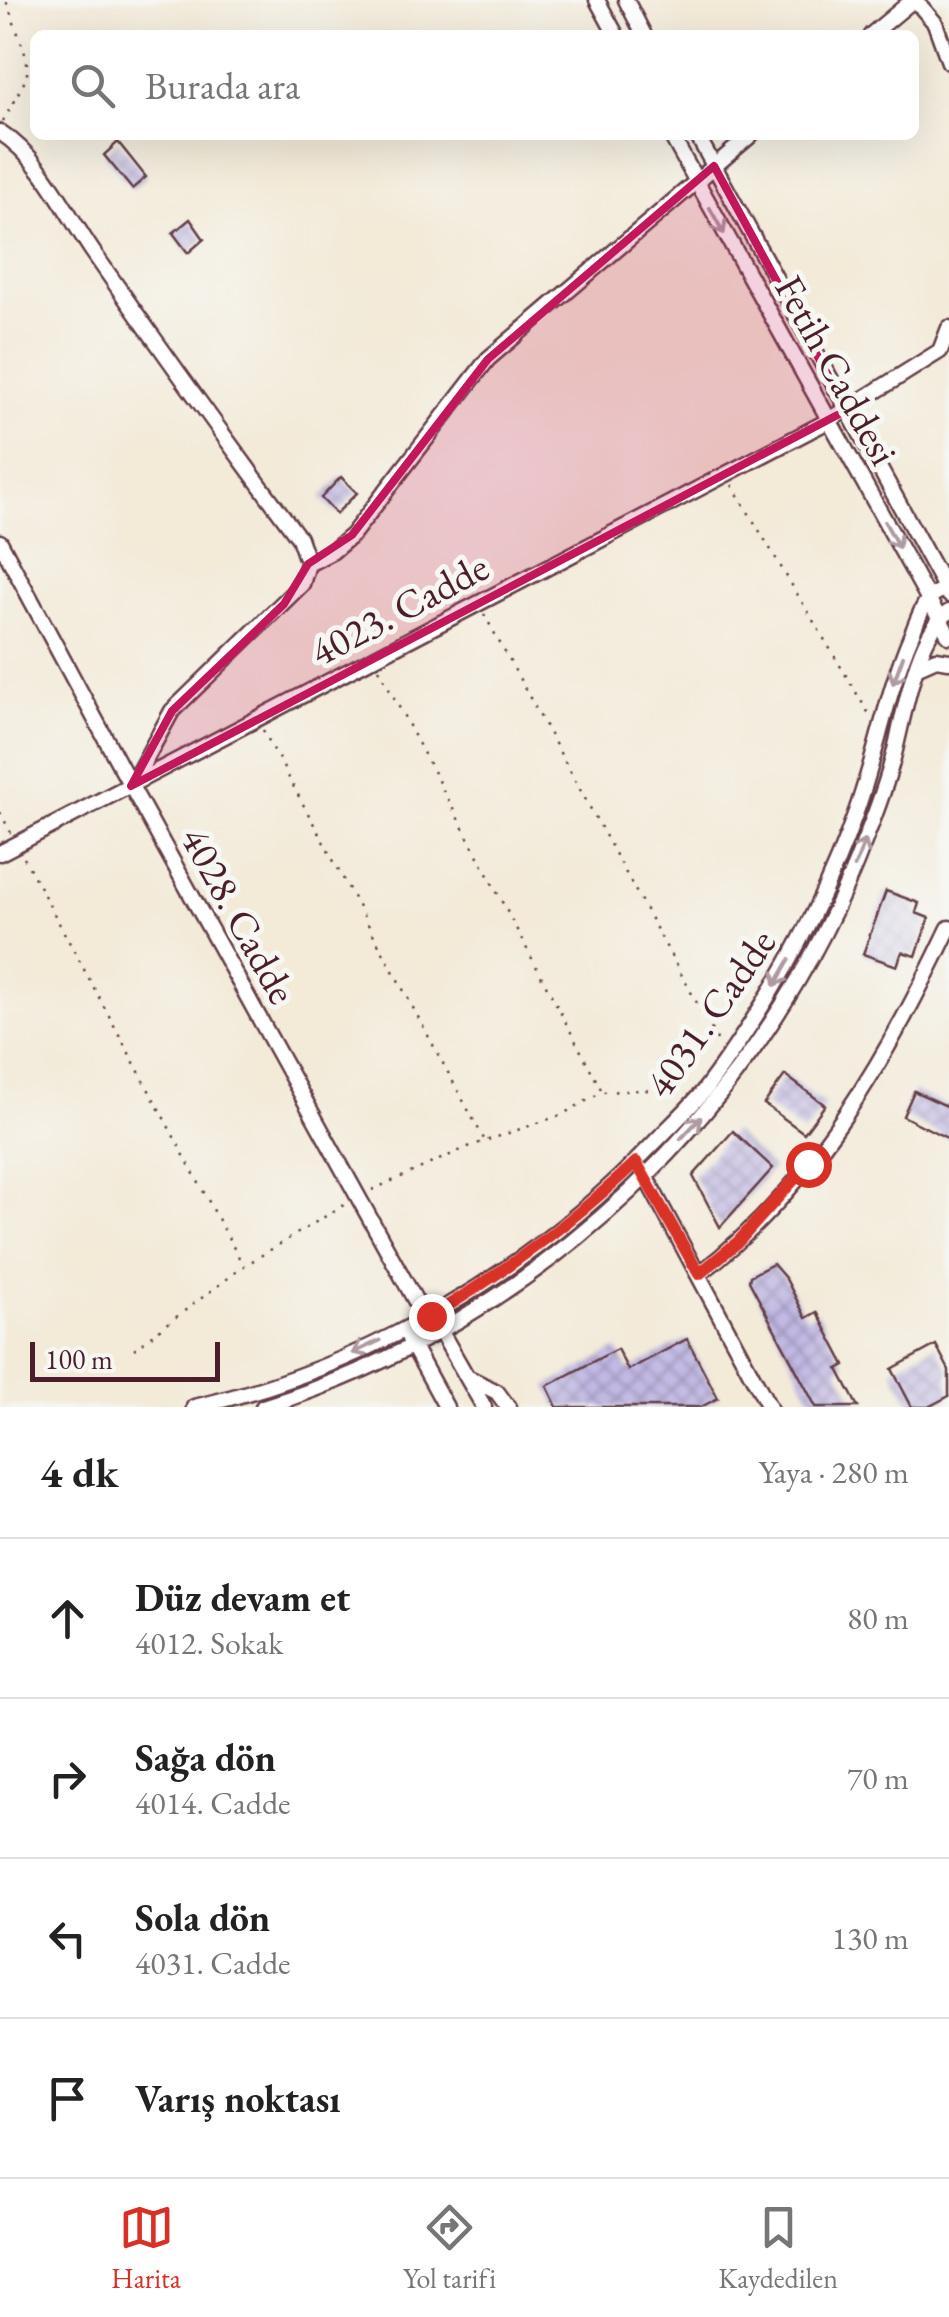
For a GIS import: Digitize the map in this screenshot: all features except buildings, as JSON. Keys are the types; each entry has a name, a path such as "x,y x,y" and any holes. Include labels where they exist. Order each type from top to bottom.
{"street":[{"path":"598,0 613,30"},
{"path":"626,0 641,30"},
{"path":"877,30 914,0 935,23 949,62"},
{"path":"0,129 34,164 299,538 308,564 302,584 284,604 172,711 130,786"},
{"name":"Fetih Caddesi","path":"673,140 928,598 944,615 949,636"},
{"name":"Fetih Caddesi","path":"701,140 947,592"},
{"path":"308,564 352,535 488,359 745,140"},
{"name":"4023. Cadde","path":"0,853 828,421 940,351 949,328"},
{"name":"4028. Cadde","path":"0,542 358,1197 484,1407"},
{"path":"928,598 947,592"},
{"name":"4031. Cadde","path":"194,1407 290,1380 428,1317 526,1256 565,1226 636,1162 698,1095 770,994 809,925 842,852 895,675 928,598"},
{"name":"4031. Cadde","path":"263,1407 363,1369 441,1331 535,1270 647,1176 732,1081 811,957 866,837 893,759 917,667 944,615"},
{"path":"917,667 936,659 949,661"},
{"path":"699,1274 761,1218 848,1109 889,1048 949,928"},
{"path":"636,1162 769,1407"},
{"path":"403,1330 442,1404"},
{"path":"466,1377 497,1392 508,1407"}],"path":[{"path":"0,129 27,76 27,59 6,0"},
{"path":"726,475 874,722 882,726"},
{"path":"479,604 727,1058"},
{"path":"374,659 602,1092"},
{"path":"257,720 485,1141"},
{"path":"0,812 244,1266"},
{"path":"134,1349 244,1266 358,1197 485,1141 561,1115 602,1092 644,1090 698,1095"}],"highlighted area":[{"path":"714,166 847,410 131,786 172,711 284,604 308,564 352,535 488,359"}],"route":[{"path":"431,1316 526,1256 636,1162 699,1274 738,1242 808,1164"}]}
